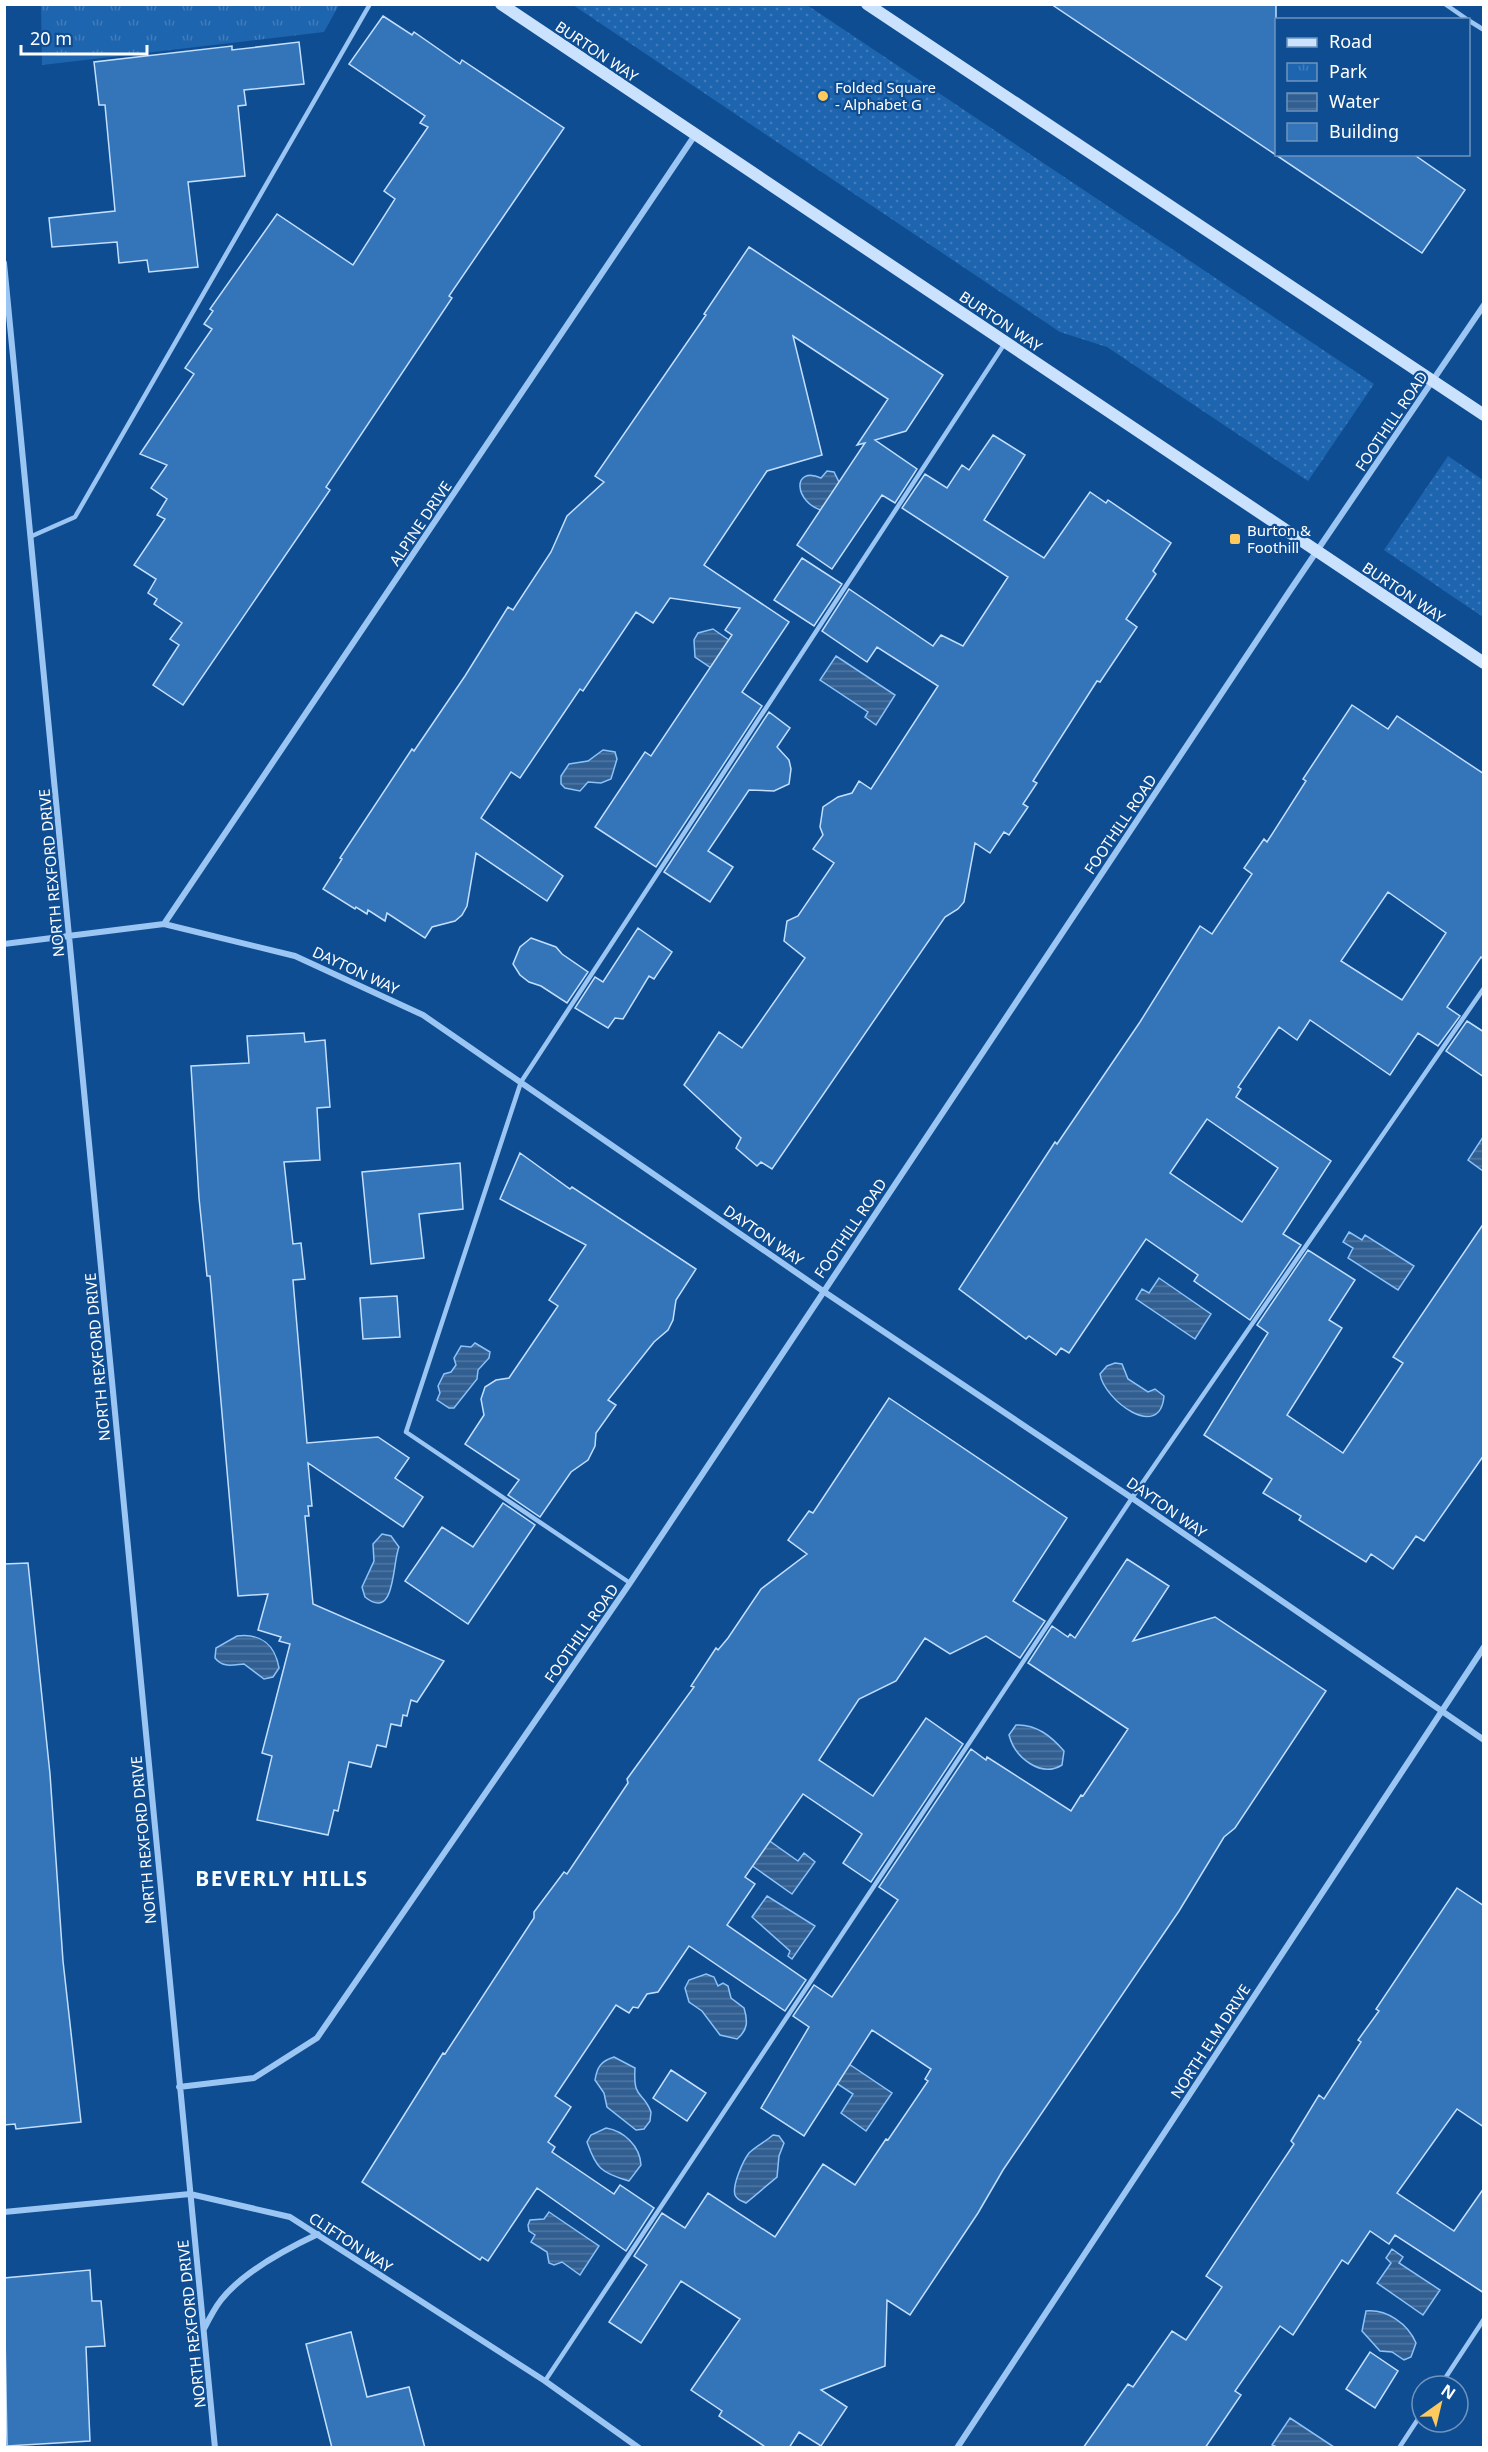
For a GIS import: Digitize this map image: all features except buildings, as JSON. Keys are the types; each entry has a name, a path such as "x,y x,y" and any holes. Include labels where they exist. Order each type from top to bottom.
{"main road":[{"name":"BURTON WAY","path":"501,4 1484,663"},
{"path":"867,4 1484,415"}],"street":[{"name":"ALPINE DRIVE","path":"164,924 695,135"},
{"name":"NORTH REXFORD DRIVE","path":"4,263 215,2448"},
{"name":"FOOTHILL ROAD","path":"179,2087 254,2078 317,2038 630,1583 1317,551 1484,306"},
{"name":"DAYTON WAY","path":"4,944 69,938 164,924 295,956 423,1015 823,1291 1132,1498 1484,1740"},
{"name":"NORTH ELM DRIVE","path":"957,2448 1484,1647"},
{"name":"CLIFTON WAY","path":"4,2212 190,2194 290,2217 545,2381 639,2448"},
{"path":"203,2329 221,2299 256,2269 282,2250 318,2234"}],"lane":[{"path":"32,536 75,517 370,4"},
{"path":"1445,4 1465,18"},
{"path":"1470,21 1484,30"},
{"path":"630,1583 406,1432 521,1082 1005,342"},
{"path":"545,2381 1132,1498 1484,988"},
{"path":"1448,2374 1484,2319"},
{"path":"1399,2448 1410,2431"}],"green space":[{"path":"41,4 339,5 324,32 42,65"},
{"path":"573,5 807,5 1374,384 1308,481 1107,347 1060,332"},
{"path":"1448,456 1483,480 1483,617 1384,550"}],"water":[{"path":"827,471 834,472 839,482 845,482 824,511 806,501 800,487 805,477 812,475 821,478"},
{"path":"713,629 761,662 732,682 695,657 694,640 698,633"},
{"path":"836,656 895,695 876,725 865,717 868,712 820,680"},
{"path":"603,750 615,752 617,759 611,779 601,783 588,782 580,791 565,788 561,784 561,776 569,764 588,761"},
{"path":"1483,1137 1483,1171 1468,1160"},
{"path":"1349,1232 1362,1240 1365,1235 1414,1266 1398,1290 1348,1258 1353,1248 1343,1242"},
{"path":"1159,1278 1211,1314 1195,1339 1136,1299 1142,1289 1149,1293"},
{"path":"475,1343 490,1352 489,1358 478,1370 477,1379 454,1408 449,1408 437,1400 440,1393 438,1386 444,1374 451,1372 456,1365 454,1358 461,1346 471,1347"},
{"path":"1115,1363 1122,1364 1128,1379 1148,1392 1155,1389 1164,1396 1160,1409 1153,1416 1143,1416 1132,1412 1111,1395 1100,1374 1107,1366"},
{"path":"382,1534 391,1536 399,1547 388,1596 382,1602 375,1603 365,1597 362,1587 374,1561 373,1544"},
{"path":"237,1636 253,1636 266,1642 274,1653 279,1668 273,1677 264,1679 244,1664 225,1665 215,1658 216,1648"},
{"path":"1016,1725 1037,1729 1054,1740 1064,1751 1062,1765 1046,1769 1030,1764 1023,1758 1009,1735"},
{"path":"761,1835 798,1861 804,1853 815,1862 792,1894 744,1860"},
{"path":"767,1896 815,1926 792,1959 788,1956 790,1951 752,1917"},
{"path":"706,1974 714,1977 718,1986 723,1983 728,1986 731,1998 744,2008 746,2025 737,2039 720,2035 702,2011 689,2002 685,1988 689,1980"},
{"path":"614,2057 635,2068 637,2091 651,2112 650,2121 644,2129 636,2130 607,2107 604,2093 595,2080 600,2065"},
{"path":"840,2058 892,2093 866,2131 841,2113 853,2094 827,2077"},
{"path":"606,2128 625,2136 638,2152 641,2165 629,2181 606,2172 597,2164 590,2151 587,2142 591,2135"},
{"path":"773,2135 779,2136 784,2143 779,2156 777,2177 746,2203 738,2199 734,2191 739,2173 749,2153"},
{"path":"549,2212 599,2246 580,2275 562,2262 554,2265 549,2263 547,2252 531,2242 535,2235 529,2231 530,2220 544,2219"},
{"path":"1392,2249 1403,2257 1399,2263 1440,2290 1423,2315 1377,2283 1391,2263 1386,2258"},
{"path":"1366,2311 1389,2315 1408,2330 1416,2343 1411,2357 1404,2360 1392,2352 1380,2351 1362,2331"},
{"path":"1290,2418 1334,2447 1277,2447 1272,2445"}],"place":[{"name":"Folded Square - Alphabet G","path":"823,96"},
{"name":"Burton & Foothill","path":"1235,539"}],"district":[{"name":"BEVERLY HILLS","path":"282,1878"}]}
